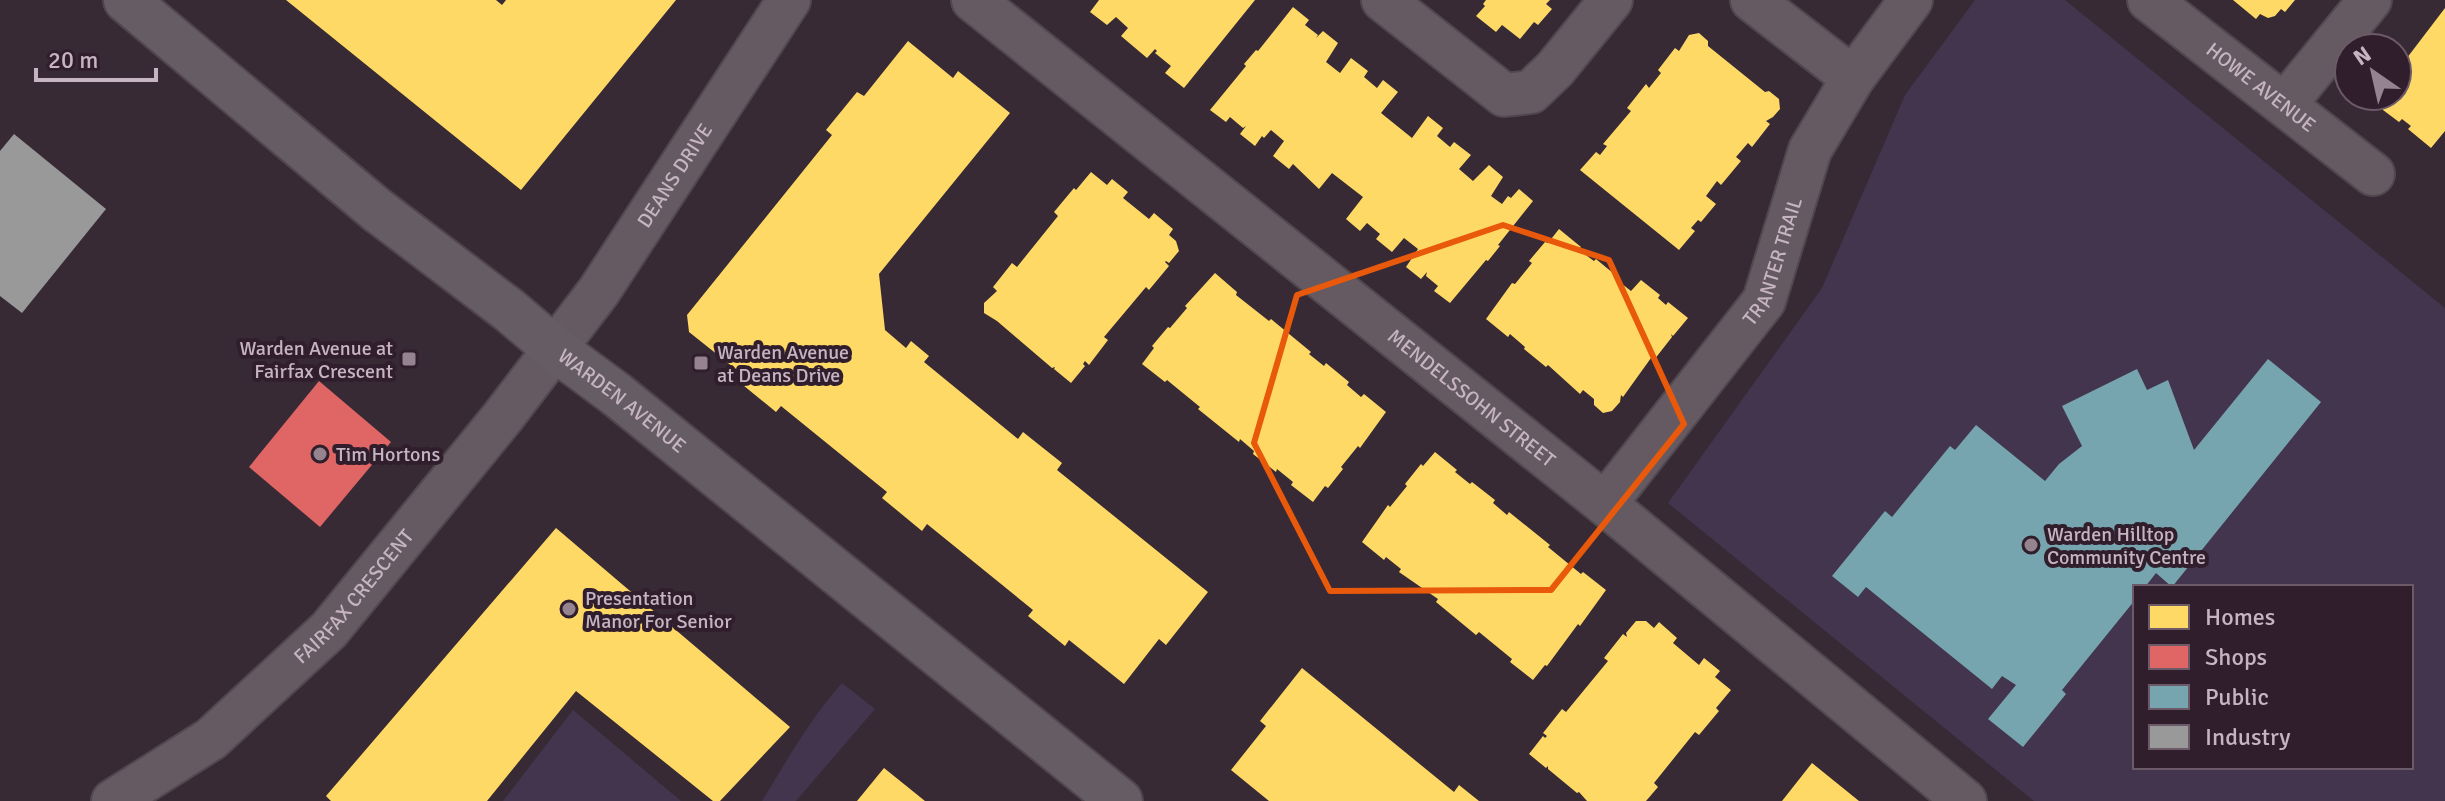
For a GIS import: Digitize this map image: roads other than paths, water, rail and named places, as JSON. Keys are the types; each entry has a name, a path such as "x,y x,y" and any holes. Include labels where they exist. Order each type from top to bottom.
{"main road":[{"name":"WARDEN AVENUE","path":"126,0 377,210 616,394 1120,801"}],"street":[{"name":"DEANS DRIVE","path":"555,349 599,291 789,0"},
{"name":"MENDELSSOHN STREET","path":"973,0 1605,504 1965,801"},
{"path":"1383,0 1504,95 1531,92 1555,69 1611,0"},
{"path":"1752,0 1853,78"},
{"name":"TRANTER TRAIL","path":"1605,504 1764,301 1810,150 1853,78 1911,0"},
{"name":"HOWE AVENUE","path":"2149,0 2373,174"},
{"path":"2285,104 2370,0"},
{"name":"FAIRFAX CRESCENT","path":"113,801 211,739 329,630 555,349"}],"place":[{"name":"Warden Avenue at Fairfax Crescent","path":"409,359"},
{"name":"Warden Avenue at Deans Drive","path":"701,363"},
{"name":"Tim Hortons","path":"320,454"},
{"name":"Warden Hilltop Community Centre","path":"2031,545"},
{"name":"Presentation Manor For Senior","path":"569,609"}]}
